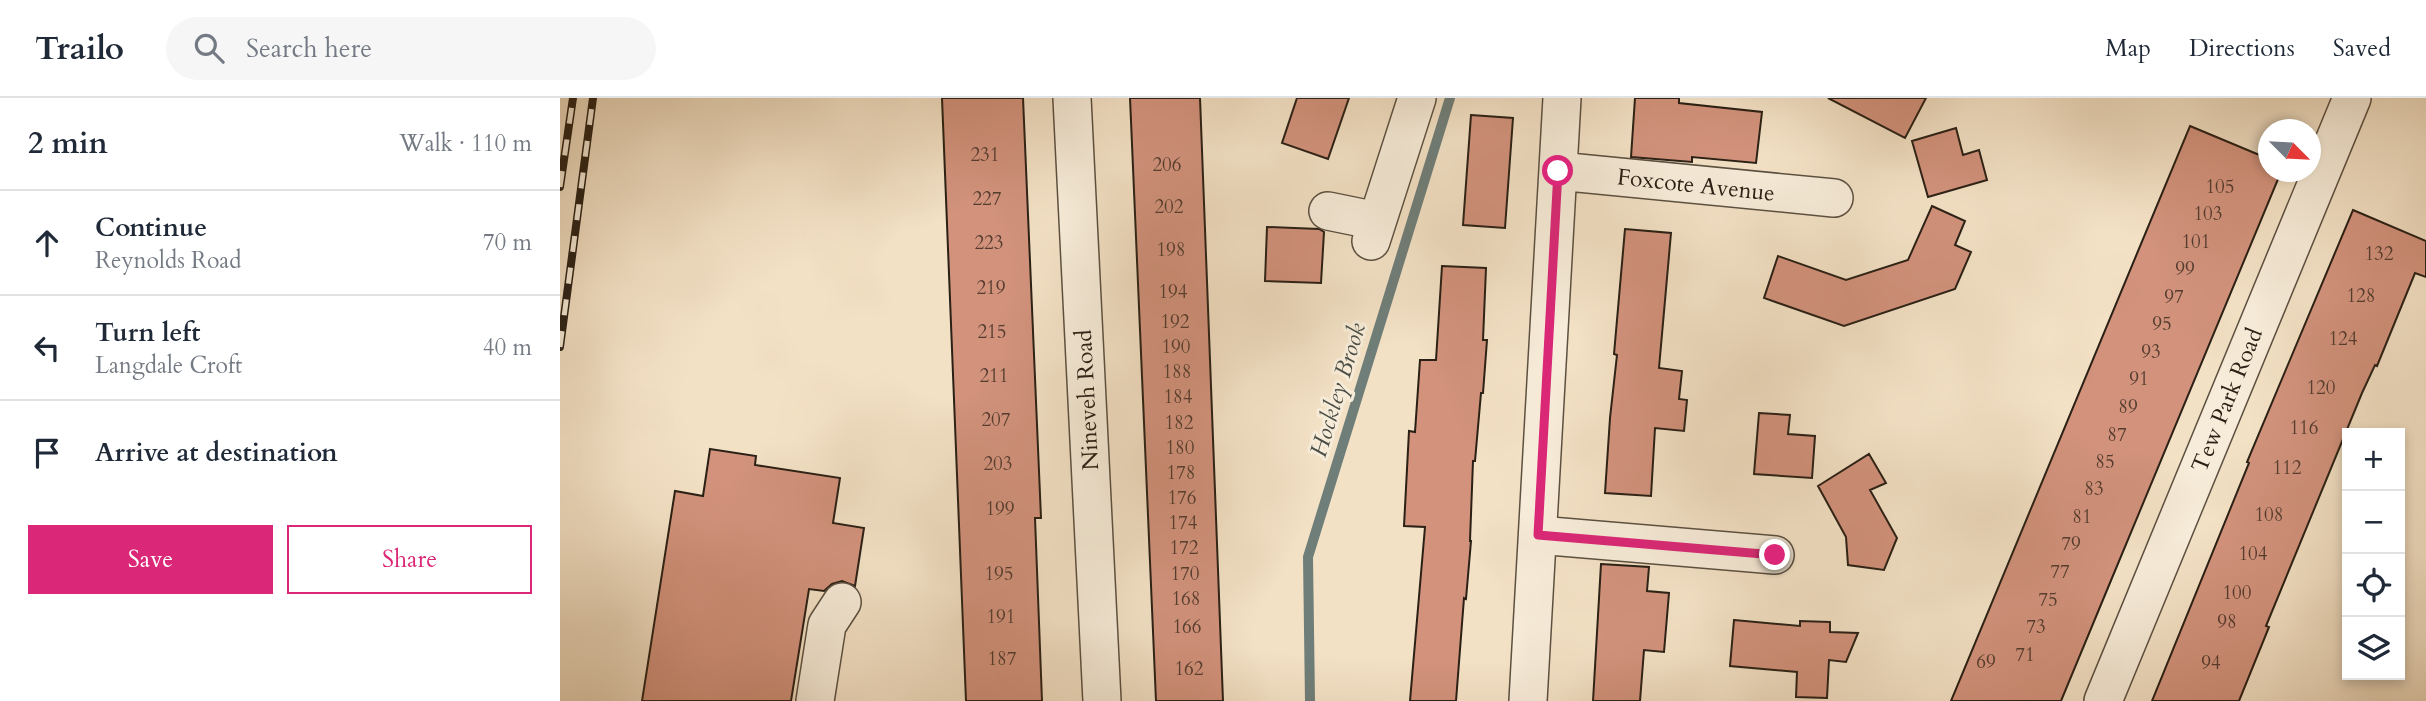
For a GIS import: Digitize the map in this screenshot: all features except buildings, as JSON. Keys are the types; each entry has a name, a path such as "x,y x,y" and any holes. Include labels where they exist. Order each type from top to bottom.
{"street":[{"name":"Nineveh Road","path":"1072,98 1102,701"},
{"path":"1328,211 1374,231 1417,98"},
{"path":"1528,701 1562,98"},
{"name":"Tew Park Road","path":"2103,701 2352,98"},
{"name":"Foxcote Avenue","path":"1558,171 1834,198"},
{"path":"1538,535 1775,555"},
{"path":"815,701 827,625 842,602"}],"waterway":[{"name":"Hockley Brook","path":"1310,701 1308,557 1450,98"}],"railway":[{"path":"560,187 573,98"},
{"path":"560,347 593,98"}],"route":[{"path":"1558,171 1538,535 1775,555"}]}
